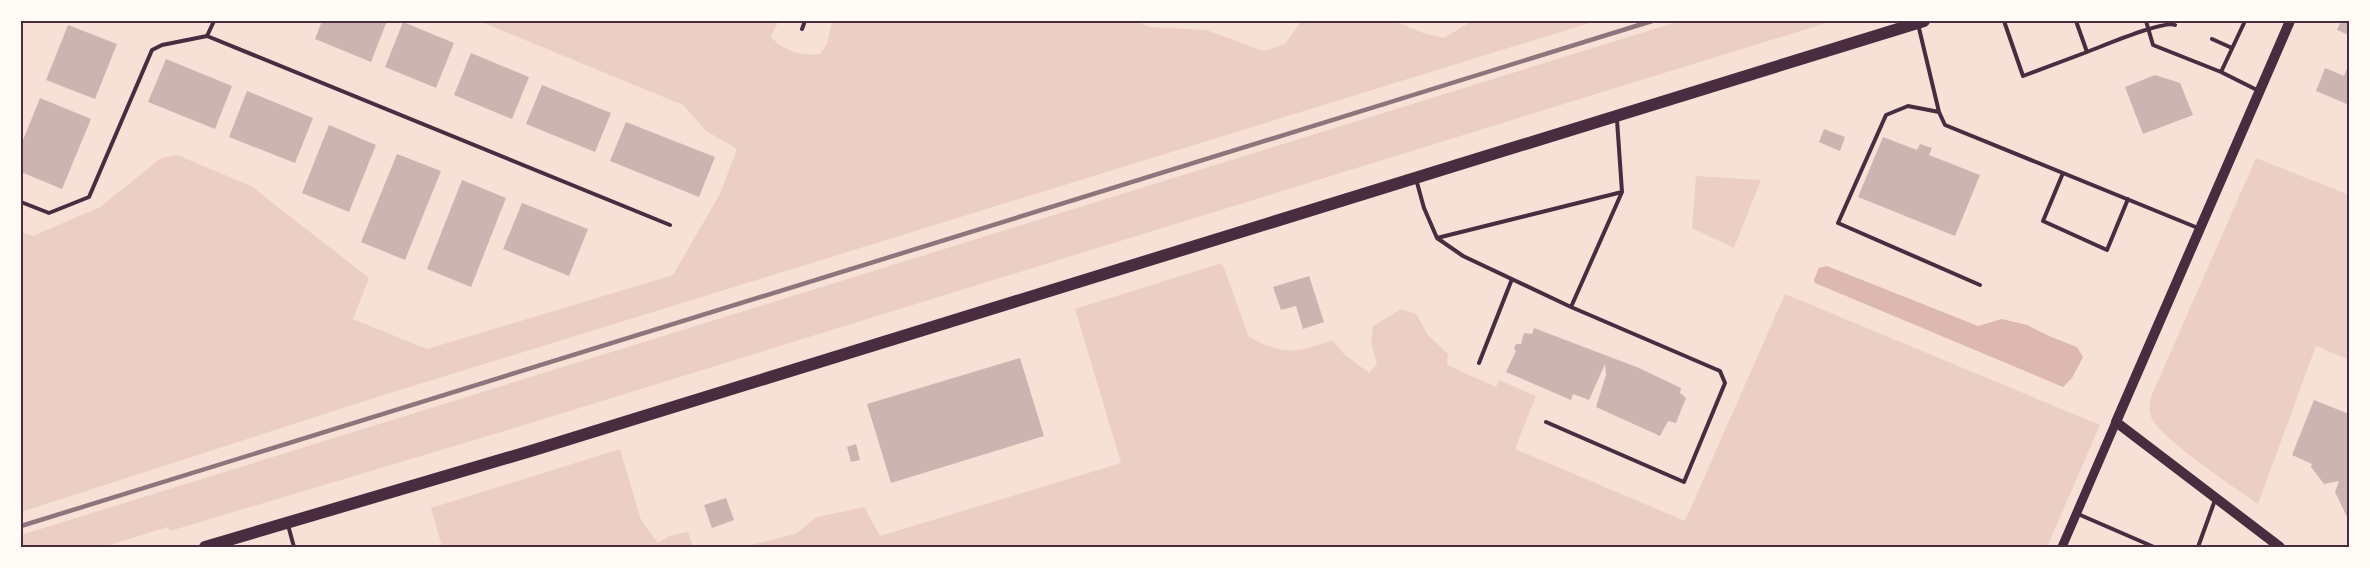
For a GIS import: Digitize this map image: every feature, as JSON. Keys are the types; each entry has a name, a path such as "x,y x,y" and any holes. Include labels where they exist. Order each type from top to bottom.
{"highway":[{"path":"205,547 534,450 1921,22"}],"main road":[{"path":"2280,547 2116,422 2290,21"}],"street":[{"path":"2062,547 2116,422"}],"lane":[{"path":"207,36 214,21"},
{"path":"802,28 805,21"},
{"path":"2004,21 2023,76 2148,29 2170,23 2175,25"},
{"path":"2076,21 2086,52"},
{"path":"2146,21 2152,45 2221,72 2259,91"},
{"path":"2221,72 2245,21"},
{"path":"1921,22 1939,112 1945,124 2200,229"},
{"path":"21,202 49,213 89,197 152,50 162,45 207,36 670,225"},
{"path":"2212,39 2232,48"},
{"path":"1939,112 1908,106 1886,115 1838,223 1980,285"},
{"path":"1571,307 1622,192 1616,116"},
{"path":"2063,173 2043,221 2107,250 2128,199"},
{"path":"1416,178 1424,208 1437,238 1463,256 1571,307 1720,371 1725,383 1684,483 1546,422"},
{"path":"1437,238 1622,192"},
{"path":"1479,363 1512,279"},
{"path":"2198,547 2216,496"},
{"path":"2077,513 2154,547"},
{"path":"288,523 294,547"}],"shaded area":[{"path":"479,21 779,21 771,36 775,41 786,49 814,55 820,54 827,44 832,21 1137,21 1150,27 1206,30 1264,51 1285,44 1301,21 1393,21 1426,34 1444,38 1472,21 1596,21 371,399 21,512 21,232 33,236 100,207 161,158 177,155 251,186 369,278 353,319 427,349 673,275 720,194 737,149 706,131 683,105"},
{"path":"1680,21 1833,21 498,433 170,531 168,527 103,547 21,547 21,535"},
{"path":"2256,158 2349,195 2349,360 2316,346 2258,504 2170,439 2150,414 2150,400 2153,391"},
{"path":"1696,176 1761,180 1734,248 1692,228"},
{"path":"1222,263 1249,337 1281,350 1298,350 1332,340 1345,355 1369,373 1377,364 1371,343 1373,326 1401,309 1416,314 1428,335 1448,354 1447,365 1496,387 1499,380 1536,396 1515,449 1685,521 1785,294 2100,425 2047,547 743,547 795,534 817,517 864,507 880,536 1121,463 1075,309"},
{"path":"1827,266 1978,326 2002,319 2027,325 2077,347 2083,357 2072,378 2063,387 1815,283 1819,268"},
{"path":"620,449 641,520 658,543 669,536 688,532 693,547 442,547 431,508"}],"building":[{"path":"322,21 387,21 371,62 315,39"},
{"path":"2341,21 2349,21 2349,35 2337,30"},
{"path":"403,22 454,43 436,88 385,67"},
{"path":"68,25 117,44 95,99 46,80"},
{"path":"471,53 529,77 512,119 454,95"},
{"path":"166,59 232,86 215,129 148,102"},
{"path":"2349,64 2349,105 2316,91 2325,68 2344,76"},
{"path":"2155,75 2180,83 2193,115 2143,134 2125,87"},
{"path":"542,85 611,113 595,152 526,124"},
{"path":"247,91 313,118 295,163 229,137"},
{"path":"40,98 91,119 62,189 21,172 21,145"},
{"path":"626,122 715,157 699,197 610,161"},
{"path":"329,125 376,145 349,212 302,193"},
{"path":"1824,129 1845,137 1840,151 1819,142"},
{"path":"1883,137 1917,150 1920,144 1932,148 1929,155 1980,175 1955,236 1858,197"},
{"path":"397,154 441,171 405,260 361,242"},
{"path":"462,180 506,198 471,287 427,269"},
{"path":"522,203 588,229 569,276 503,249"},
{"path":"1309,276 1324,322 1303,329 1296,306 1281,310 1273,287"},
{"path":"1534,328 1639,368 1681,388 1680,393 1686,398 1676,423 1668,421 1660,436 1596,407 1606,375 1605,364 1589,400 1573,394 1571,400 1506,372 1516,351 1514,349 1516,344 1521,344 1524,333 1532,334"},
{"path":"1020,358 1044,436 891,483 867,404"},
{"path":"2314,400 2349,414 2349,521 2335,492 2339,481 2324,484 2311,467 2312,464 2292,455"},
{"path":"856,444 860,460 851,462 847,447"},
{"path":"726,498 734,520 712,528 704,505"}],"railway":[{"path":"21,526 1652,21"}]}
